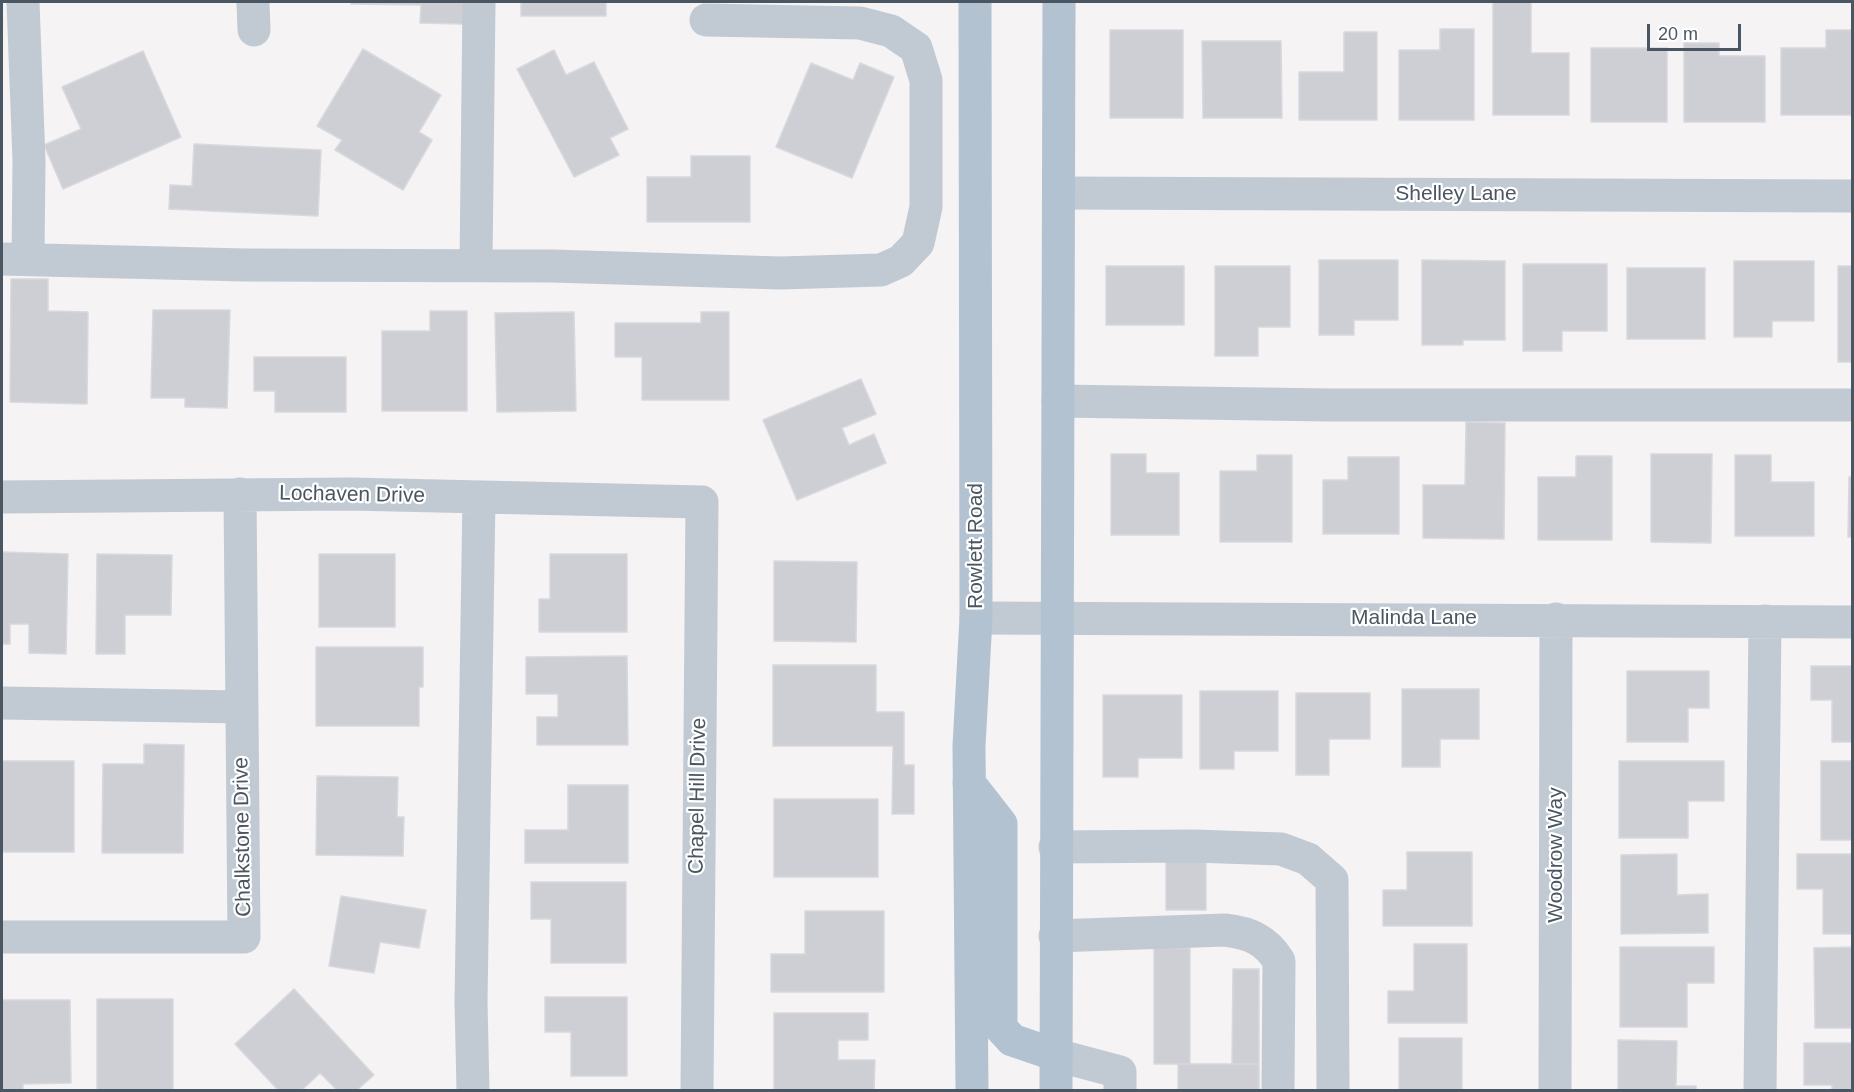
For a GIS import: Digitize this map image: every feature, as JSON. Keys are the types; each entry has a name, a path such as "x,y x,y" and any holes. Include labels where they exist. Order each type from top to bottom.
{"main road":[{"name":"Rowlett Road","path":"972,1090 969,783 976,618 975,2"},
{"path":"1056,1090 1059,2"},
{"path":"969,783 1000,824 1001,1028 1012,1040 1056,1055"}],"street":[{"path":"23,2 29,161 15,259 245,265 476,265 780,273 881,270 901,261 918,243 926,207 926,80 916,48 891,31 860,23 707,22"},
{"path":"476,265 480,2"},
{"name":"Shelley Lane","path":"1060,193 1852,196"},
{"path":"1058,401 1330,405 1852,405"},
{"name":"Lochaven Drive","path":"2,497 240,494 702,502"},
{"name":"Chalkstone Drive","path":"2,937 244,937 240,494"},
{"path":"473,1090 471,1002 479,497"},
{"name":"Chapel Hill Drive","path":"697,1090 702,502"},
{"name":"Malinda Lane","path":"976,618 1852,622"},
{"name":"Woodrow Way","path":"1556,619 1556,1090"},
{"path":"1760,1090 1766,621"},
{"path":"2,703 242,706"},
{"path":"1055,847 1194,846 1281,849 1308,859 1332,880 1333,1090"},
{"path":"1055,936 1225,930 1245,932 1270,947 1279,962 1278,1090"},
{"path":"1056,1055 1120,1072 1120,1090"}],"building":[{"path":"351,2 464,2 464,24 420,23 421,5 351,4"},
{"path":"521,2 606,2 606,16 521,16"},
{"path":"1493,2 1531,2 1531,53 1569,53 1569,115 1493,115"},
{"path":"1440,29 1474,29 1474,120 1399,120 1399,50 1440,50"},
{"path":"1110,30 1183,30 1183,118 1110,118"},
{"path":"1826,30 1852,30 1852,115 1781,115 1781,48 1826,48"},
{"path":"1344,32 1377,32 1377,120 1299,120 1299,72 1344,72"},
{"path":"1202,41 1281,41 1282,118 1203,118"},
{"path":"1684,43 1719,43 1719,56 1765,56 1765,122 1684,122"},
{"path":"1591,48 1667,48 1667,122 1591,122"},
{"path":"363,49 441,95 419,132 432,140 403,190 335,150 342,140 317,126"},
{"path":"554,50 566,75 594,62 628,129 610,138 619,155 574,177 517,69"},
{"path":"143,51 181,137 63,189 44,145 81,129 62,87"},
{"path":"811,63 853,80 860,63 894,77 852,178 776,147"},
{"path":"194,144 321,150 318,216 169,209 170,185 192,186"},
{"path":"691,156 750,156 750,222 647,222 647,177 691,177"},
{"path":"1319,260 1398,260 1398,320 1354,320 1354,335 1319,335"},
{"path":"1422,260 1505,261 1505,340 1463,340 1463,345 1422,345"},
{"path":"1734,261 1814,261 1814,321 1772,321 1772,337 1734,337"},
{"path":"1523,264 1607,264 1607,331 1562,331 1562,351 1523,351"},
{"path":"1106,266 1184,266 1184,325 1106,325"},
{"path":"1215,266 1290,266 1290,327 1258,327 1258,356 1215,356"},
{"path":"1838,266 1852,266 1852,362 1838,362"},
{"path":"1627,268 1705,268 1705,339 1627,339"},
{"path":"11,279 48,279 48,311 88,312 87,404 10,402"},
{"path":"153,310 230,310 227,408 185,407 185,398 151,398"},
{"path":"430,311 467,311 467,411 382,411 382,331 430,331"},
{"path":"574,312 576,411 497,412 495,313"},
{"path":"701,312 729,312 729,400 642,400 642,357 615,357 615,323 701,323"},
{"path":"254,357 346,357 346,412 275,412 275,391 254,391"},
{"path":"861,379 876,414 842,428 849,445 874,434 886,463 797,500 763,420"},
{"path":"1466,422 1505,423 1504,539 1423,538 1423,485 1465,485"},
{"path":"1111,454 1146,454 1146,473 1179,473 1179,535 1111,535"},
{"path":"1651,454 1712,454 1711,543 1651,542"},
{"path":"1257,455 1292,455 1292,542 1220,542 1220,471 1257,471"},
{"path":"1735,455 1771,455 1771,482 1814,482 1814,536 1735,536"},
{"path":"1576,456 1612,456 1612,540 1538,540 1538,477 1576,477"},
{"path":"1348,457 1399,457 1399,534 1323,534 1323,480 1348,480"},
{"path":"1849,477 1852,477 1852,537 1848,537"},
{"path":"2,552 68,554 66,654 29,653 29,624 10,624 10,644 2,644"},
{"path":"97,554 172,555 171,615 125,615 125,654 96,654"},
{"path":"319,554 395,554 395,627 319,627"},
{"path":"550,554 627,554 627,632 539,632 539,599 550,599"},
{"path":"774,561 857,562 856,642 774,641"},
{"path":"316,647 423,647 423,687 419,687 419,726 316,726"},
{"path":"627,656 628,745 537,745 537,717 558,717 558,694 526,694 526,657"},
{"path":"773,665 876,665 876,712 904,712 904,765 914,765 914,814 892,814 893,746 773,746"},
{"path":"1811,666 1852,666 1852,742 1832,742 1832,700 1811,700"},
{"path":"1627,671 1709,671 1709,708 1688,708 1688,742 1627,742"},
{"path":"1402,689 1479,689 1479,739 1440,739 1440,767 1402,767"},
{"path":"1200,691 1278,691 1278,751 1234,751 1234,769 1200,769"},
{"path":"1296,693 1370,693 1370,739 1329,739 1329,775 1296,775"},
{"path":"1103,695 1182,695 1182,758 1138,758 1138,777 1103,777"},
{"path":"144,744 184,745 183,853 102,853 103,764 144,764"},
{"path":"2,761 74,761 74,852 2,852"},
{"path":"1619,761 1724,761 1724,801 1688,801 1688,838 1619,838"},
{"path":"1821,761 1852,761 1852,840 1821,840"},
{"path":"317,776 398,777 397,817 404,817 403,856 316,855"},
{"path":"568,785 628,785 628,863 525,863 525,830 568,830"},
{"path":"774,799 878,799 878,877 774,877"},
{"path":"1407,852 1472,852 1472,926 1383,926 1383,890 1407,890"},
{"path":"1677,854 1677,895 1708,894 1708,933 1621,934 1621,855"},
{"path":"1797,854 1852,854 1852,934 1823,934 1823,889 1797,889"},
{"path":"1166,860 1206,860 1206,910 1166,910"},
{"path":"531,882 626,882 626,963 551,963 551,919 531,919"},
{"path":"341,896 426,910 419,948 380,942 374,973 329,966"},
{"path":"805,911 884,911 884,992 771,992 771,954 805,954"},
{"path":"1414,944 1467,944 1467,1023 1388,1023 1388,991 1414,991"},
{"path":"1154,947 1190,948 1190,1064 1154,1064"},
{"path":"1620,947 1714,947 1714,983 1687,983 1687,1027 1620,1027"},
{"path":"1852,947 1852,1028 1815,1028 1814,948"},
{"path":"1233,969 1259,969 1259,1064 1232,1064"},
{"path":"294,989 374,1075 357,1090 337,1090 320,1073 302,1090 278,1090 235,1044"},
{"path":"545,997 627,997 627,1076 571,1076 571,1032 545,1032"},
{"path":"97,999 173,999 173,1090 97,1090"},
{"path":"2,1000 70,1000 71,1083 23,1084 23,1090 2,1090"},
{"path":"774,1013 868,1013 868,1040 838,1040 838,1060 875,1060 874,1090 774,1090"},
{"path":"1399,1038 1462,1038 1462,1090 1399,1090"},
{"path":"1618,1040 1677,1041 1676,1086 1696,1086 1696,1090 1618,1090"},
{"path":"1804,1043 1852,1043 1852,1090 1832,1090 1832,1085 1804,1085"},
{"path":"1178,1064 1259,1064 1259,1090 1178,1090"}]}
